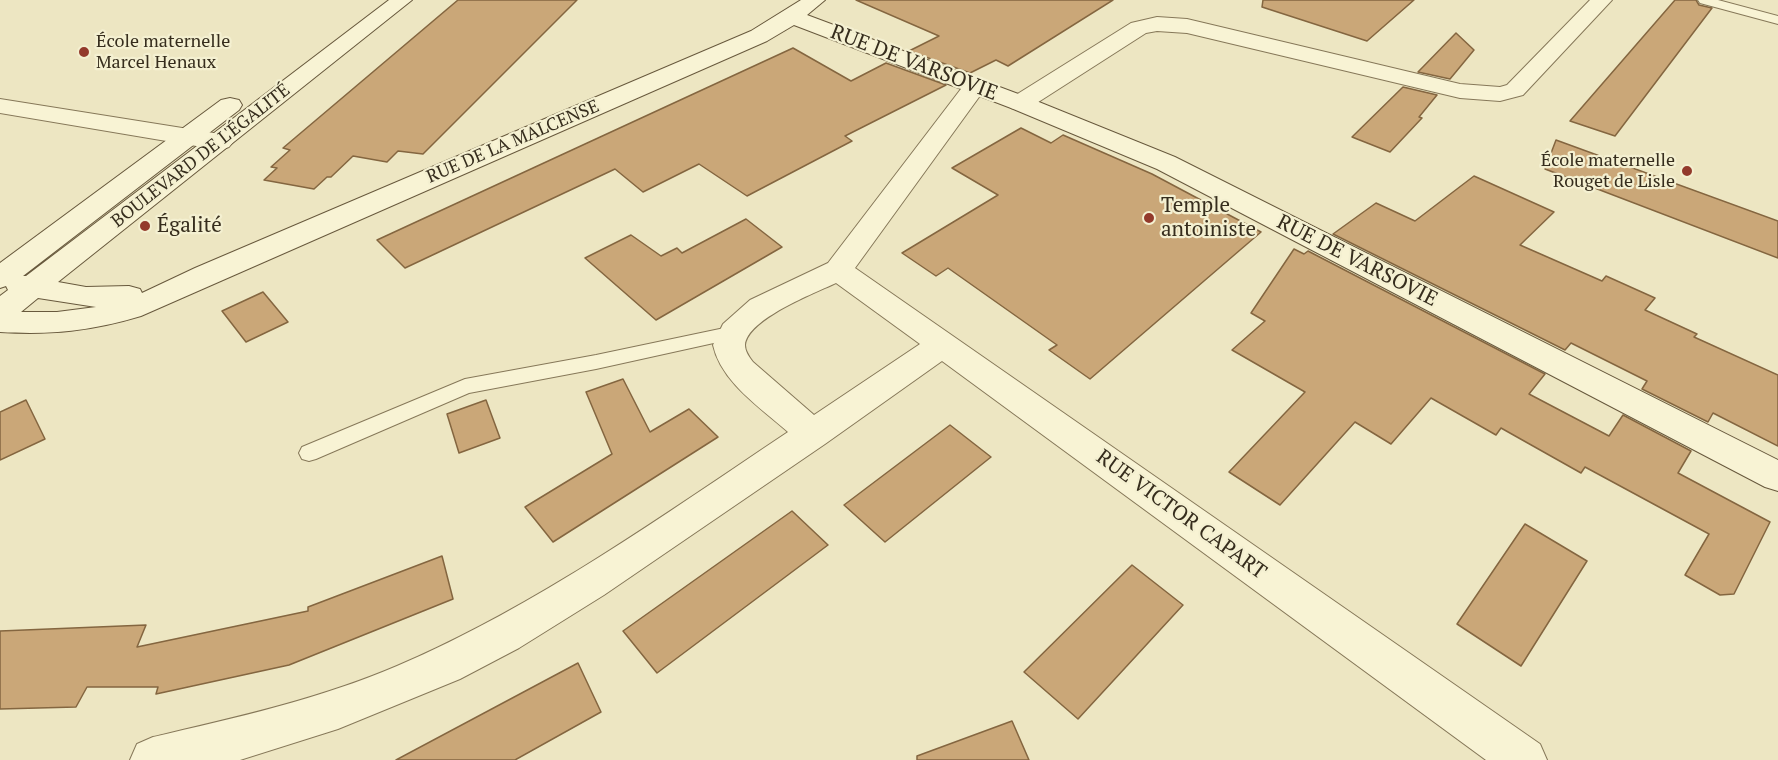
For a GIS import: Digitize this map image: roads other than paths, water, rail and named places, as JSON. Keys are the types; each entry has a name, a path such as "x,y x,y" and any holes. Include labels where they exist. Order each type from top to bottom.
{"street":[{"name":"BOULEVARD DE L'ÉGALITÉ","path":"0,280 371,0"},
{"name":"BOULEVARD DE L'ÉGALITÉ","path":"0,312 402,0"},
{"name":"RUE DE LA MALCENSE","path":"0,321 48,325 100,318 146,304 206,275 741,44 792,17 815,0"},
{"path":"1020,103 1131,32 1157,24 1187,26 1460,91 1500,94 1521,86 1602,0"},
{"name":"RUE DE VARSOVIE","path":"792,17 1020,103 1166,163 1778,477"},
{"path":"813,435 741,370 732,358 729,345 734,332 761,307 838,270 975,86"},
{"path":"0,106 220,142"},
{"name":"RUE VICTOR CAPART","path":"838,270 1524,760"},
{"name":"RUE DE LA MALCENSE","path":"0,280 86,297 104,298 156,291 206,275"},
{"path":"153,760 260,732 331,710 444,666 543,612 813,435 943,344"}],"lane":[{"path":"1704,0 1778,20"},
{"path":"309,453 465,386 596,362 734,332"}],"place":[{"name":"École maternelle Marcel Henaux","path":"84,52"},
{"name":"École maternelle Rouget de Lisle","path":"1687,171"},
{"name":"Temple antoiniste","path":"1149,218"},
{"name":"Égalité","path":"145,226"}]}
